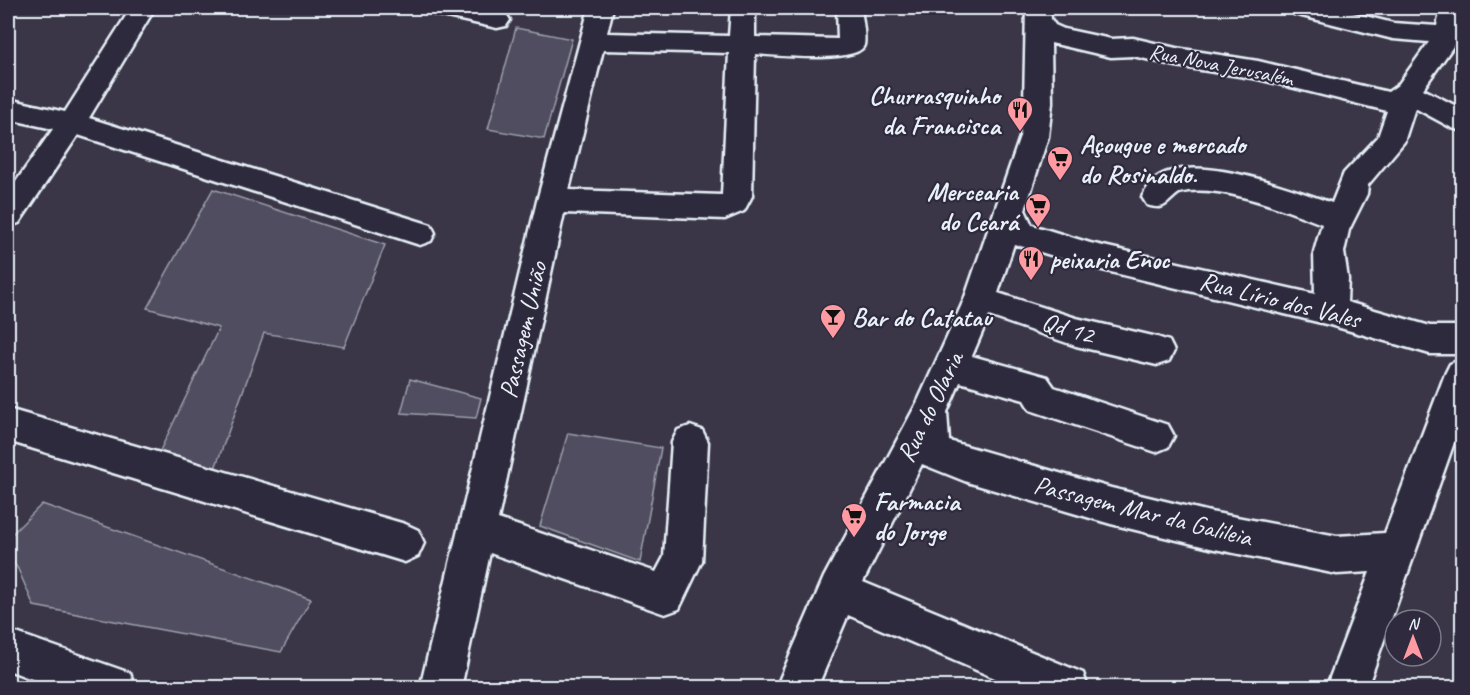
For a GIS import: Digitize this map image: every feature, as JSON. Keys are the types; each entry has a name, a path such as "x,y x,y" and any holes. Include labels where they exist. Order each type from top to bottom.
{"street":[{"path":"8,215 72,123 142,8"},
{"path":"441,8 497,20"},
{"name":"Passagem União","path":"445,671 552,201 601,8"},
{"path":"552,201 725,207 734,203 737,196 743,8"},
{"path":"592,41 742,47 848,47 851,45 849,8"},
{"path":"1303,8 1393,31 1448,35"},
{"path":"1330,311 1332,279 1329,252 1339,218 1352,194 1354,181 1390,142 1402,113 1407,92 1448,35 1453,8"},
{"name":"Rua Nova Jerusalém","path":"1038,13 1046,31 1111,48 1133,47 1176,57 1258,70 1393,103 1407,92"},
{"name":"Rua do Olaria","path":"796,687 838,591 930,412 980,300 1034,137 1038,102 1038,13"},
{"path":"1407,92 1462,121"},
{"path":"8,109 72,123 420,233"},
{"path":"1156,197 1171,183 1194,179 1221,182 1274,195 1339,218"},
{"name":"Rua Lírio dos Vales","path":"1009,208 1021,234 1054,245 1330,311 1430,340 1462,340"},
{"name":"Qd 12","path":"980,300 1076,332 1157,351"},
{"path":"952,365 1035,388 1042,399 1156,436"},
{"path":"1346,687 1462,374"},
{"name":"Passagem Mar da Galileia","path":"930,412 932,451 967,465 1145,515 1264,542 1337,555 1396,551"},
{"path":"8,425 405,543"},
{"path":"477,531 665,595 683,561 690,442"},
{"path":"838,591 1068,687"},
{"path":"8,650 115,687"}],"shaded area":[{"path":"516,28 572,39 544,139 488,129"},
{"path":"213,189 385,245 344,347 264,333 213,474 157,457 219,328 147,308"},
{"path":"410,379 481,398 476,418 401,413"},
{"path":"568,433 661,448 640,562 540,526"},
{"path":"42,504 311,599 281,652 34,606 18,569 8,554 8,538"}],"place":[{"name":"Churrasquinho da Francisca","path":"1020,133"},
{"name":"Açougue e mercado do Rosinaldo.","path":"1060,182"},
{"name":"Mercearia do Ceará","path":"1038,229"},
{"name":"peixaria Enoc","path":"1031,282"},
{"name":"Bar do Catatau","path":"833,340"},
{"name":"Farmacia do Jorge","path":"854,539"}]}
